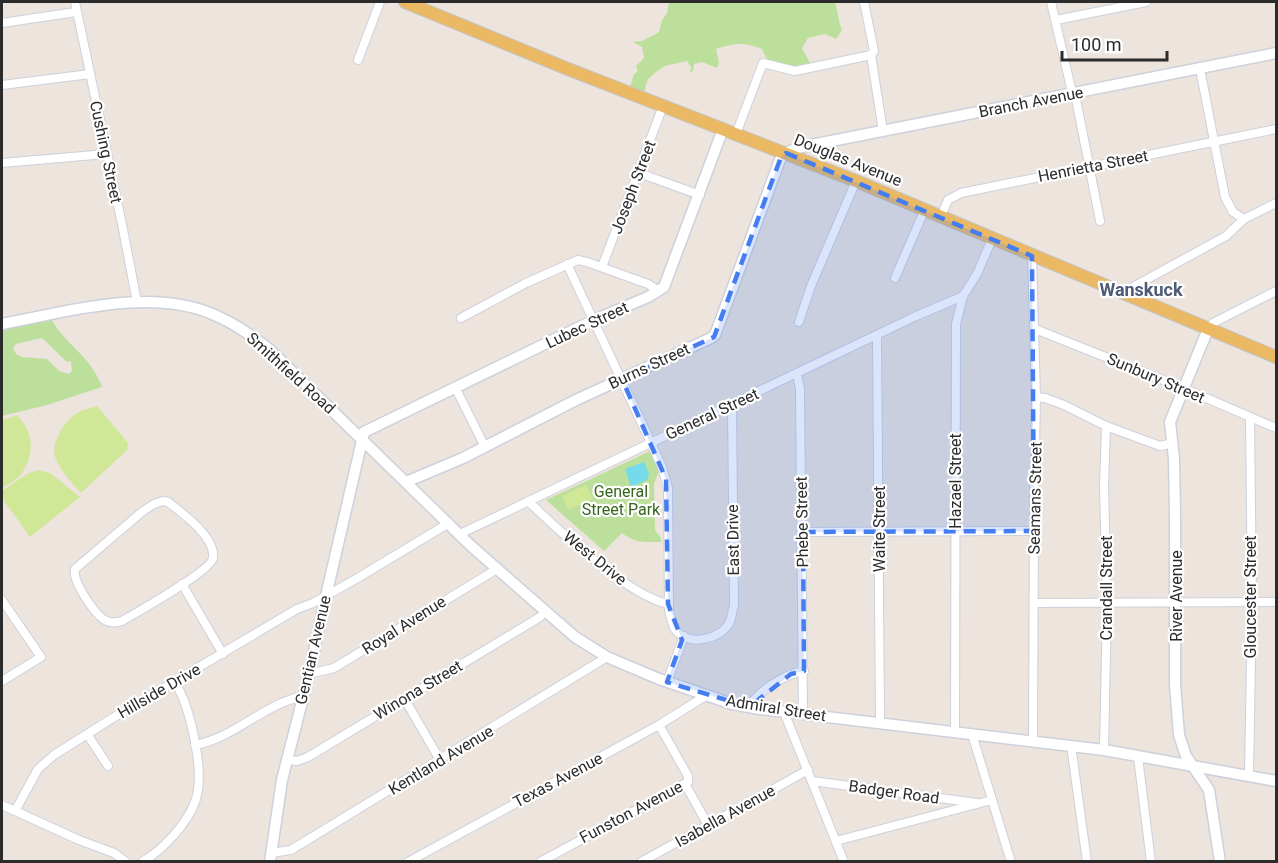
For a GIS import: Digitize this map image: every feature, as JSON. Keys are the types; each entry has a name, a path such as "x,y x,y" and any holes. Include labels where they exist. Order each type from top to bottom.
{"main road":[{"name":"Douglas Avenue","path":"405,2 925,209 1276,357"}],"street":[{"name":"Cushing Street","path":"75,2 137,302"},
{"path":"358,60 380,2"},
{"path":"864,2 874,51 871,55 883,131"},
{"path":"1052,2 1100,221"},
{"path":"1056,20 1146,2"},
{"path":"2,23 76,12"},
{"name":"Branch Avenue","path":"786,153 801,147 1276,53"},
{"path":"736,134 763,63 795,71 871,55"},
{"path":"1200,69 1228,206 1244,219"},
{"path":"2,85 90,74"},
{"name":"Joseph Street","path":"602,267 663,106"},
{"name":"Lubec Street","path":"362,440 364,432 594,320 642,300 664,287 723,129"},
{"name":"Henrietta Street","path":"941,216 948,200 961,193 1276,129"},
{"name":"Burns Street","path":"406,482 485,447 715,335 781,157 786,153"},
{"path":"2,163 106,154"},
{"path":"639,173 700,195"},
{"path":"799,322 811,286 856,181"},
{"path":"1122,293 1226,236 1244,219 1276,203"},
{"path":"895,278 925,209"},
{"name":"Hazael Street","path":"955,731 956,324 963,296 977,274 992,239"},
{"name":"Seamans Street","path":"1032,256 1036,397 1033,741"},
{"path":"462,318 526,283 578,260 648,284 657,290"},
{"path":"567,264 651,443 668,488 668,604 673,627 684,636 667,682"},
{"path":"1208,329 1213,323 1276,291"},
{"name":"General Street","path":"460,534 946,302 963,296"},
{"name":"Smithfield Road","path":"2,324 94,307 137,302 159,302 191,307 217,315 247,332 269,349 362,440"},
{"name":"Sunbury Street","path":"1035,329 1276,428"},
{"name":"River Avenue","path":"1208,329 1170,422 1173,443 1177,603 1175,684 1177,726 1186,756 1209,790 1220,861"},
{"name":"Waite Street","path":"877,335 880,722"},
{"name":"Phebe Street","path":"796,374 801,389 803,714"},
{"path":"456,389 485,447"},
{"path":"1036,397 1065,405 1106,426 1160,446 1173,443"},
{"name":"East Drive","path":"684,636 695,640 710,638 722,632 732,616 734,595 732,404"},
{"name":"Gloucester Street","path":"1249,776 1252,602 1250,417"},
{"name":"Crandall Street","path":"1104,750 1107,604 1104,485 1106,426"},
{"name":"Admiral Street","path":"362,440 497,569 574,637 607,657 667,682 732,704 1071,745 1276,781"},
{"name":"Gentian Avenue","path":"270,857 278,800 362,440"},
{"path":"163,501 168,502 198,527 213,552 208,567 182,584 122,621 114,623 103,619 80,588 74,572 79,565 143,511 163,501"},
{"name":"West Drive","path":"528,501 605,568 657,602 668,604"},
{"name":"Hillside Drive","path":"15,811 38,769 54,754 297,609 326,596 449,523"},
{"path":"803,532 1034,531"},
{"name":"Royal Avenue","path":"309,674 334,668 497,569"},
{"path":"182,584 223,654"},
{"path":"2,600 41,657 2,681"},
{"path":"1034,603 1276,602"},
{"name":"Winona Street","path":"288,760 297,761 308,757 540,617 546,611"},
{"name":"Kentland Avenue","path":"270,857 291,850 607,657"},
{"path":"749,706 759,695 783,679 791,674 804,671"},
{"path":"142,861 162,846 182,822 193,806 198,789 195,745 188,709 175,682"},
{"name":"Texas Avenue","path":"408,861 659,726 707,695"},
{"path":"195,745 215,740 271,706 303,696"},
{"path":"404,698 440,760"},
{"path":"784,712 844,861"},
{"path":"659,726 708,825"},
{"path":"87,734 108,766"},
{"path":"972,734 1008,861"},
{"path":"1071,745 1087,861"},
{"path":"1138,757 1151,861"},
{"name":"Isabella Avenue","path":"642,861 808,770"},
{"name":"Funston Avenue","path":"540,861 687,781"},
{"name":"Badger Road","path":"812,781 977,803"},
{"path":"836,841 992,800"},
{"path":"2,806 114,853 126,861"}],"highlighted area":[{"path":"786,153 1032,256 1034,531 803,532 804,671 791,674 749,707 667,682 682,640 668,604 666,479 622,379 714,337 781,157"}],"green space":[{"path":"669,2 835,2 842,30 836,39 825,34 808,38 802,48 809,61 810,71 794,74 772,70 762,49 744,44 734,45 716,49 719,63 717,68 702,62 694,64 693,71 690,73 691,67 687,61 665,66 648,79 642,98 628,93 634,74 638,71 636,66 644,58 642,47 633,42 642,41 659,32"},
{"path":"49,315 62,334 91,366 102,387 47,405 2,416 2,323","holes":["42,338 67,362 71,361 72,371 69,374 59,371 47,359 22,357 16,354 13,348 16,344"]},
{"path":"97,406 128,443 127,450 81,493 58,464 54,453 55,446 60,432 74,415"},
{"path":"17,415 29,436 30,454 28,463 18,478 2,487 2,420"},
{"name":"General Street Park","path":"650,451 659,471 654,484 655,530 661,542 636,541 622,533 604,551 546,500"},
{"path":"38,470 50,473 80,497 30,537 2,498 2,491 27,474"},
{"path":"586,485 593,499 568,510 562,496"}],"water":[{"path":"644,462 649,474 647,480 631,487 625,469"}],"district":[{"name":"Wanskuck","path":"1141,289"}]}
